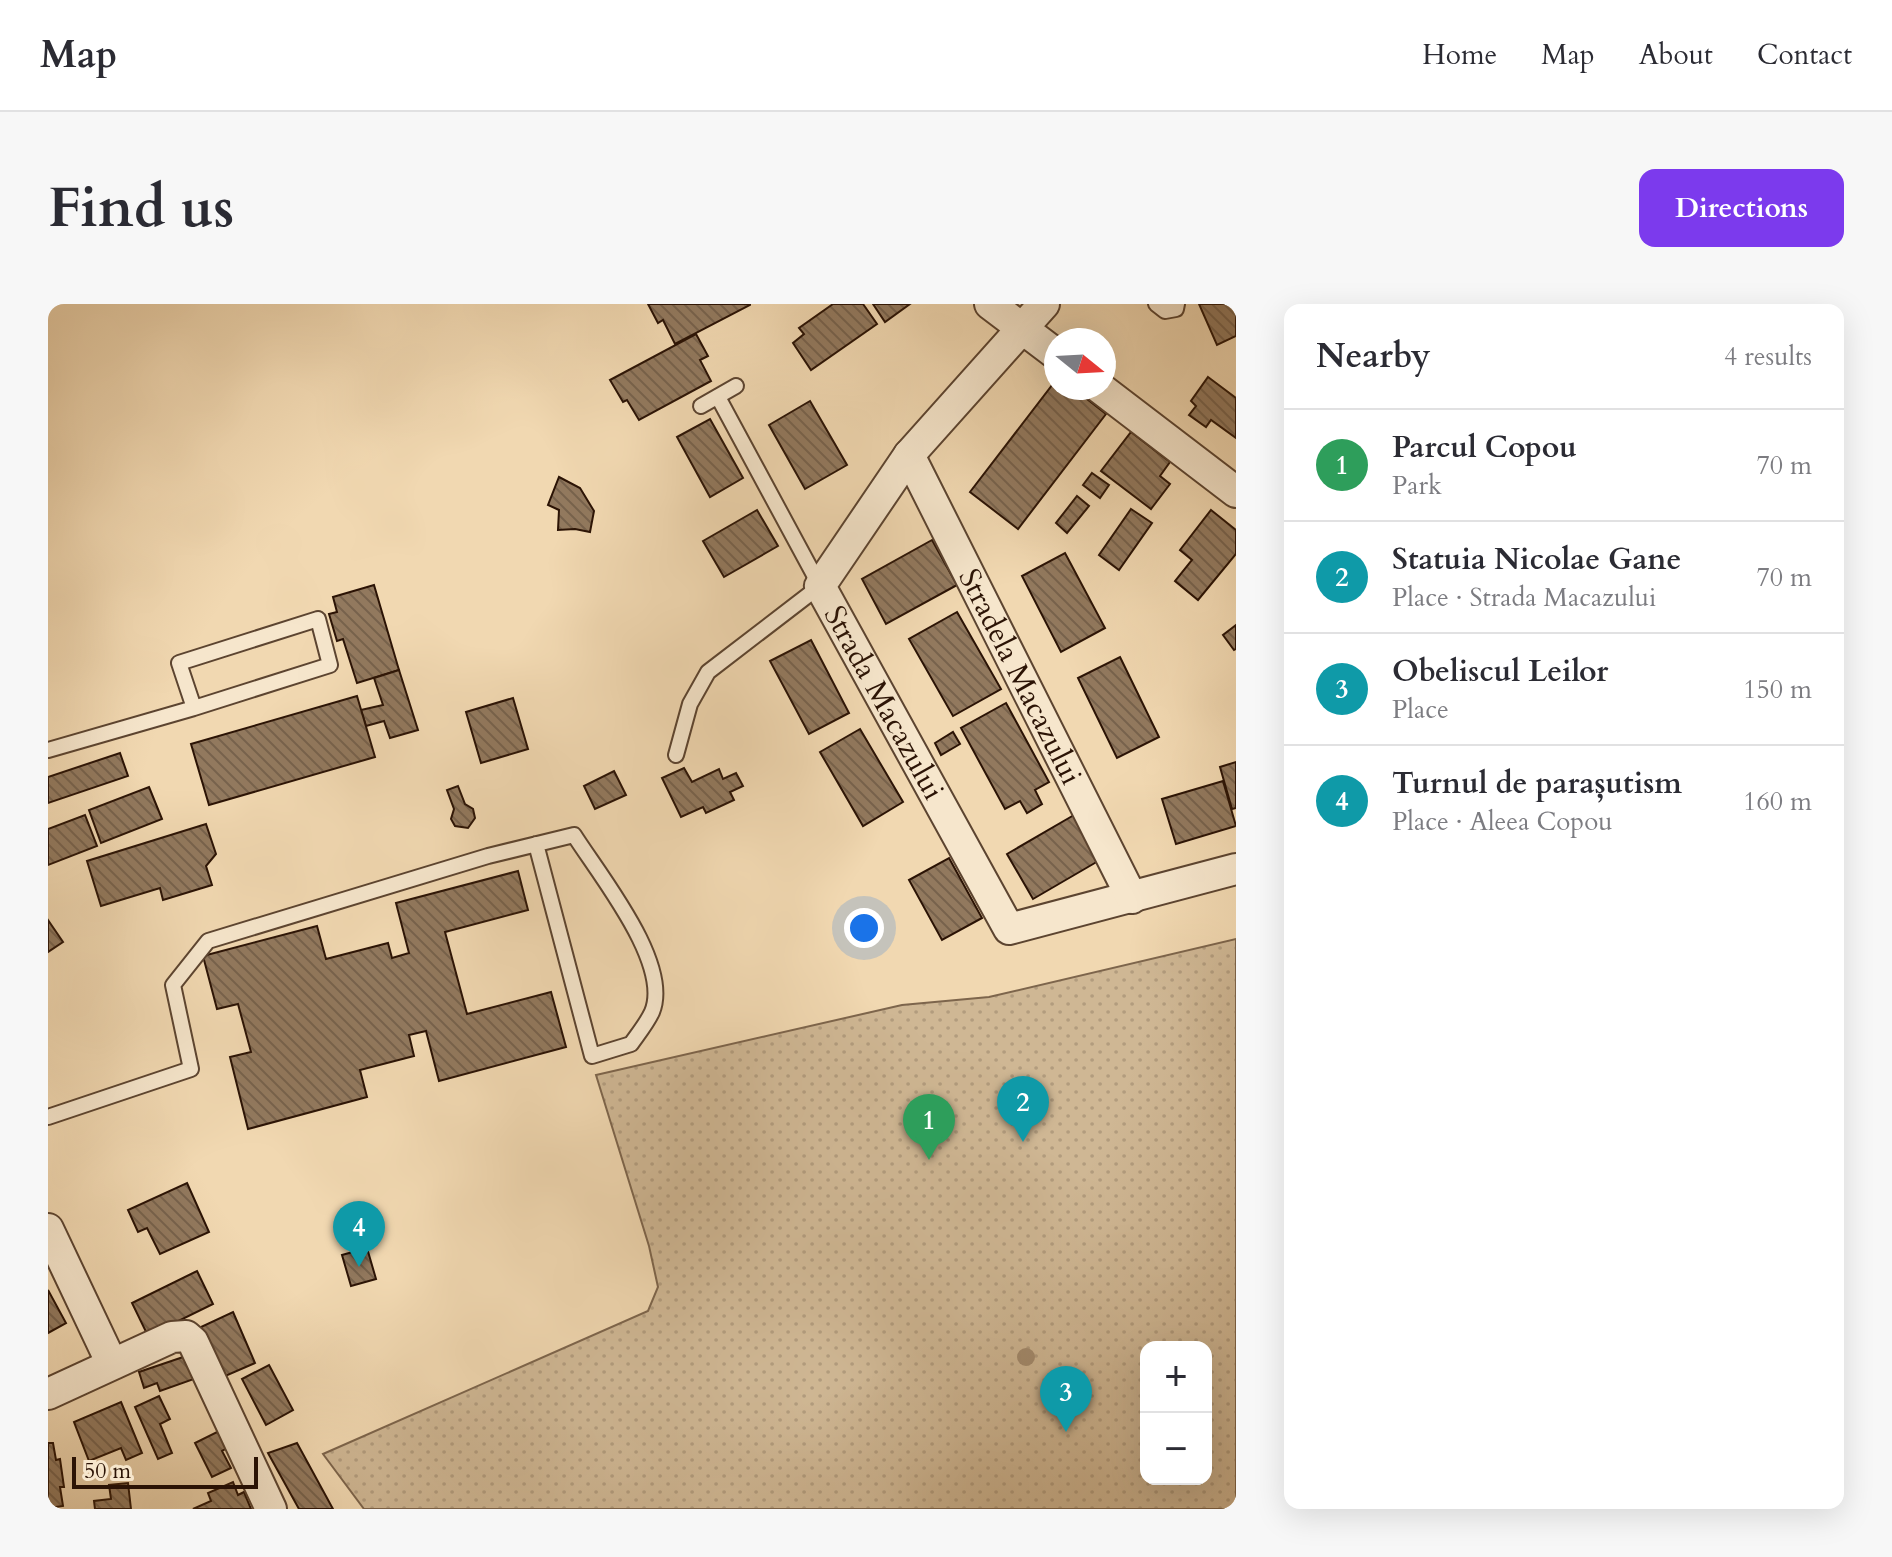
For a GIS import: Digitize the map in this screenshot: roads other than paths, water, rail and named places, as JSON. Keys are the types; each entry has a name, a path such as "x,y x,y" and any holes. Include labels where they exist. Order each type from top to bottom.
{"street":[{"path":"990,304 1044,345"},
{"name":"Strada Macazului","path":"1044,304 909,455 820,586 1009,929 1236,869"},
{"path":"1116,400 1236,492"},
{"name":"Stradela Macazului","path":"909,455 1132,898"},
{"path":"48,1229 112,1364"},
{"path":"48,1394 172,1337 180,1334 191,1339 271,1509"}],"lane":[{"path":"1156,304 1165,311 1176,309 1177,304"},
{"path":"701,406 736,386"},
{"path":"676,755 690,704 708,672 820,586 718,397"},
{"path":"48,750 194,708 330,665 318,619 179,663 194,708"},
{"path":"48,1117 191,1069 173,985 208,941 488,856 536,844 574,835 646,949 656,983 652,1012 631,1044 592,1056 536,844"}],"place":[{"name":"Statuia Nicolae Gane","path":"1023,1142"},
{"name":"Parcul Copou","path":"929,1160"},
{"name":"Turnul de parașutism","path":"359,1267"},
{"name":"Obeliscul Leilor","path":"1066,1432"}]}
